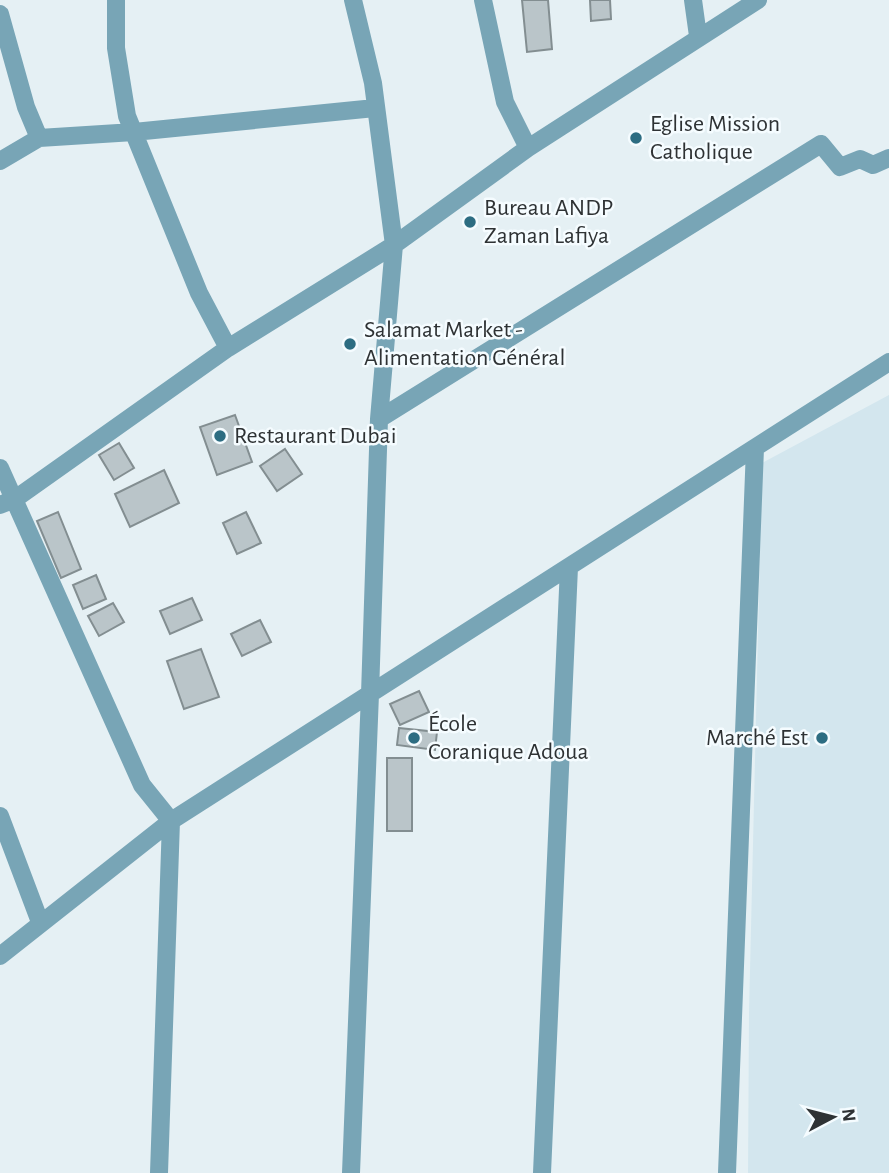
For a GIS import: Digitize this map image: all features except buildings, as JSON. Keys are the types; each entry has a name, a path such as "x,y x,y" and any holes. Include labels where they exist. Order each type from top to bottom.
{"street":[{"path":"116,0 116,48 127,116 199,293 228,348"},
{"path":"351,1173 379,419 394,245 373,83 353,0"},
{"path":"483,0 505,102 528,148"},
{"path":"693,0 698,36"},
{"path":"7,502 228,348 394,245 528,148 698,36 758,0"},
{"path":"0,14 26,107 39,138"},
{"path":"0,161 39,138 134,132 375,108"},
{"path":"379,419 821,144 840,167 860,159 873,165 889,158"},
{"path":"0,956 171,821 889,362"},
{"path":"727,1173 755,448"},
{"path":"0,468 7,502 142,785 171,821 159,1173"},
{"path":"542,1173 569,567"},
{"path":"0,816 40,922"}],"shaded area":[{"name":"Marché Est","path":"889,395 889,1173 748,1173 749,1013 762,463"}],"place":[{"name":"Eglise Mission Catholique","path":"636,138"},
{"name":"Bureau ANDP Zaman Lafiya","path":"470,222"},
{"name":"Salamat Market - Alimentation Général","path":"350,344"},
{"name":"Restaurant Dubai","path":"220,436"},
{"name":"École Coranique Adoua","path":"414,738"},
{"name":"Marché Est","path":"822,738"}]}
